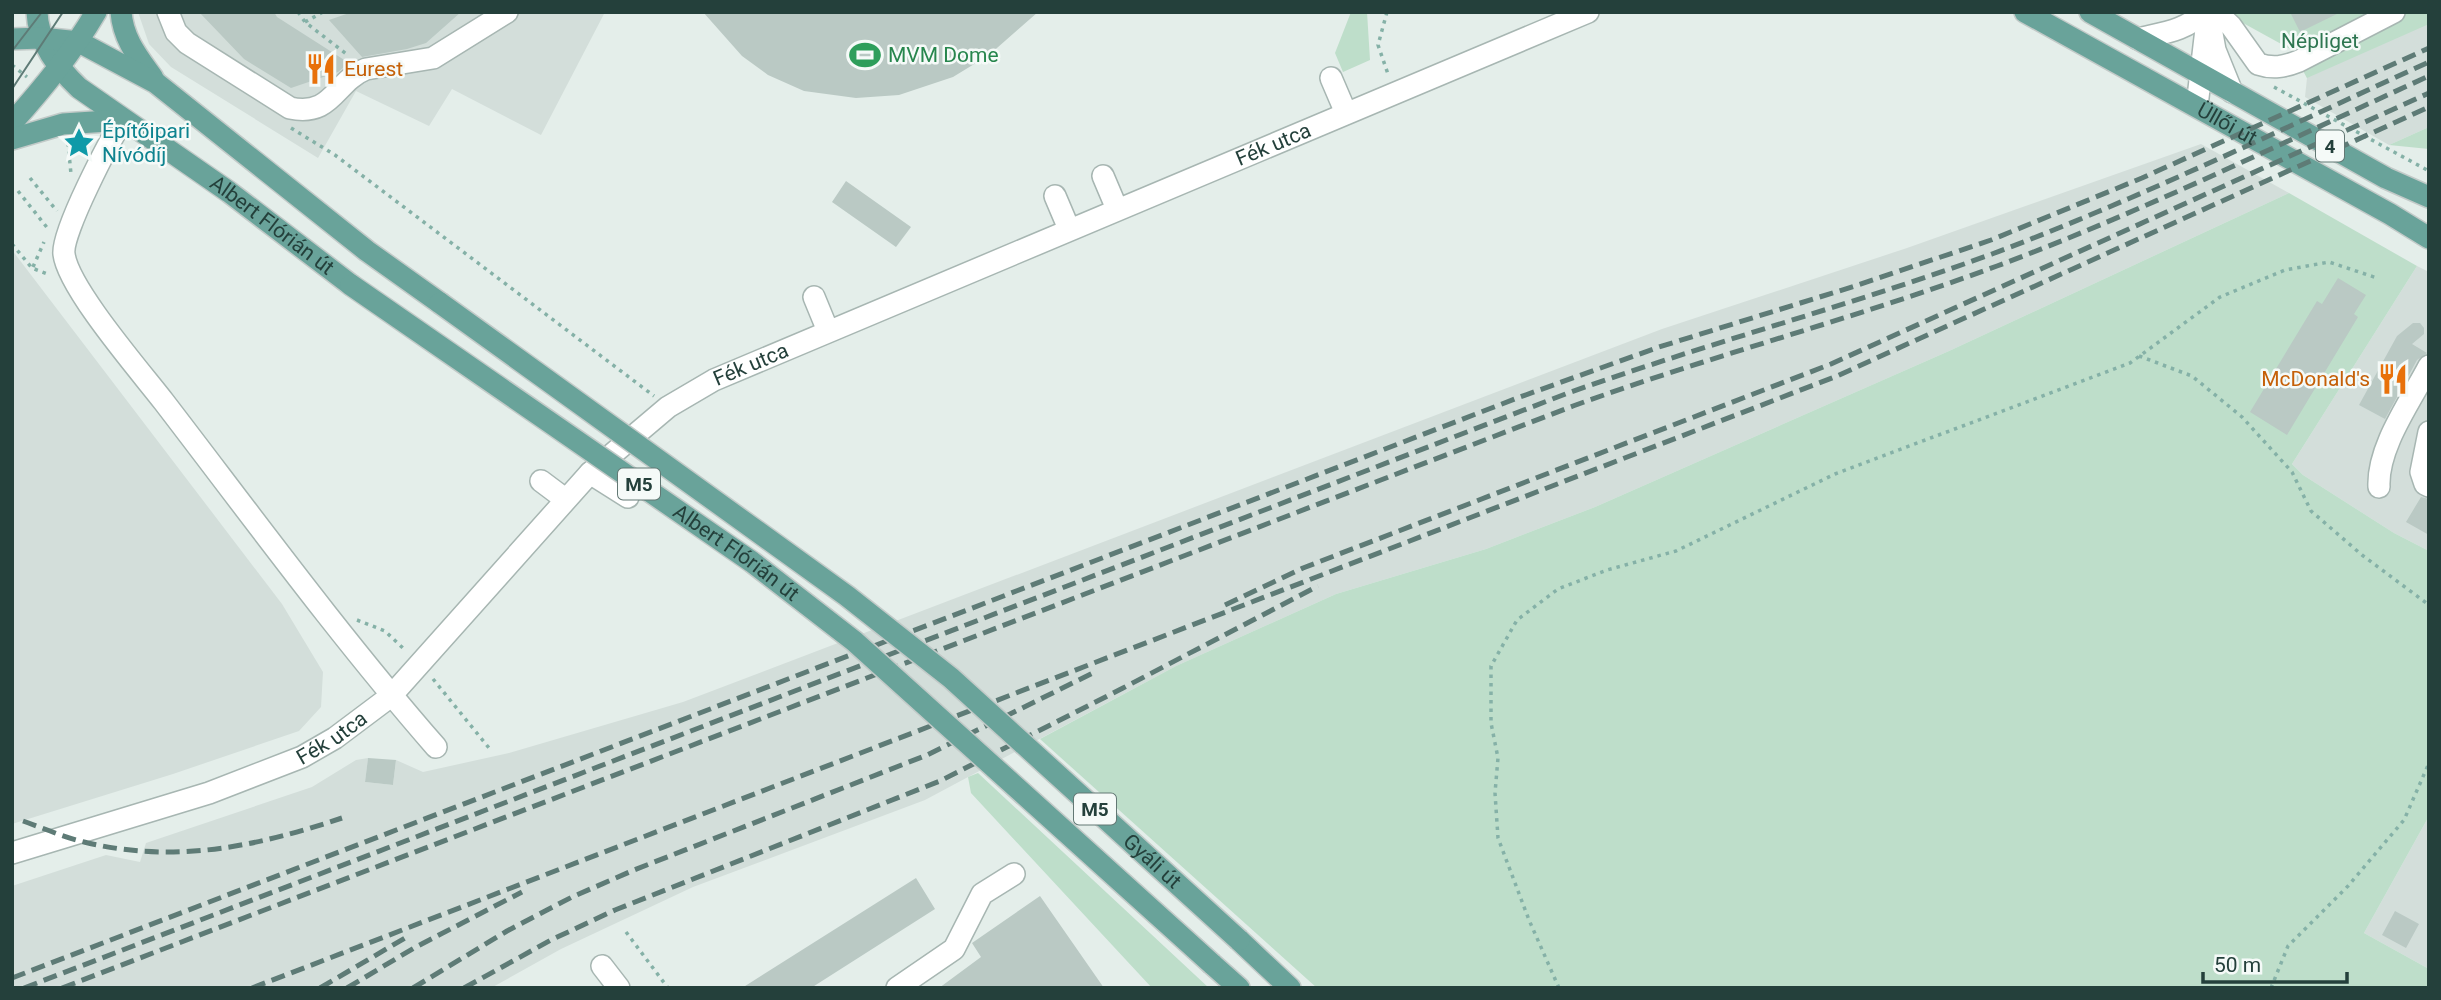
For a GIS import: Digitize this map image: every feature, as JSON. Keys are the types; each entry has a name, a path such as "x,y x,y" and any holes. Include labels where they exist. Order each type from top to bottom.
{"main road":[{"name":"M5","path":"37,12 41,38 59,69 79,88 123,120"},
{"path":"12,123 59,69 96,12"},
{"name":"M5","path":"121,12 122,24 132,49 156,83"},
{"name":"Üllői út","path":"2025,12 2429,237"},
{"name":"Üllői út","path":"2090,12 2386,178 2429,197"},
{"path":"12,39 41,38 79,42"},
{"name":"Albert Flórián út","path":"79,42 156,83 367,251 848,596 951,678"},
{"path":"12,139 63,124 123,120"},
{"name":"Albert Flórián út","path":"123,120 229,192 351,285 751,562 853,641 916,698"},
{"name":"Gyáli út","path":"951,678 1290,988"},
{"name":"Gyáli út","path":"916,698 1238,988"}],"street":[{"path":"167,12 176,32 187,44 290,108 313,110 324,105 349,79 366,69 433,58 507,12"},
{"name":"Fék utca","path":"12,853 209,793 302,757 335,737 391,696 590,473 668,407 714,380 1588,12"},
{"path":"2197,106 2207,12"},
{"path":"2138,39 2180,29 2207,12"},
{"path":"2207,12 2215,50 2232,92"},
{"path":"2216,12 2231,26 2258,64 2274,67 2299,61 2394,12"},
{"path":"1331,78 1346,113"},
{"path":"123,120 108,143 68,232 63,250 66,265 77,287 331,620 391,696 436,747"},
{"path":"1103,176 1117,209"},
{"path":"1055,196 1069,229"},
{"path":"814,297 828,331"},
{"path":"2379,487 2378,473 2385,451 2429,366"},
{"path":"2429,432 2421,472 2429,486"},
{"path":"590,473 628,497"},
{"path":"541,481 565,499"},
{"path":"897,988 954,949 982,894 1014,874"},
{"path":"602,966 619,988"}],"path":[{"path":"298,12 305,22 366,69"},
{"path":"305,22 323,12"},
{"path":"1387,12 1378,45 1395,93"},
{"path":"2271,85 2429,171"},
{"path":"282,123 335,155 668,407"},
{"path":"30,178 68,232"},
{"path":"18,191 49,230 68,232"},
{"path":"12,244 32,268 77,287"},
{"path":"1559,988 1529,920 1498,838 1495,793 1498,758 1491,723 1491,666 1517,620 1558,589 1607,570 1676,551 1835,474 2130,363 2220,297 2284,270 2329,262 2377,278"},
{"path":"2139,356 2192,376 2242,418 2292,472 2311,511 2362,555 2429,605"},
{"path":"331,620 362,621 385,631 421,664"},
{"path":"441,688 489,748"},
{"path":"2271,988 2288,946 2347,886 2404,820 2429,763"},
{"path":"626,932 668,988"}],"shaded area":[{"path":"138,12 605,12 541,135 452,89 429,126 356,91 318,158 171,67 149,44"},
{"path":"2429,12 2429,127 2389,145 2305,97 2307,78 2293,50"},
{"path":"2201,144 2289,193 1949,351 1595,507 1486,549 1336,594 1176,666 925,800 693,887 561,949 491,988 12,988 12,886 106,855 140,862 146,843 312,787 356,760 368,758 365,782 393,785 396,760 423,772 509,753 683,702 1662,329 1907,248"},
{"path":"12,250 282,604 323,672 321,707 299,731 12,824"},
{"path":"2417,266 2429,272 2429,551 2394,533 2303,475 2292,464"},
{"path":"2429,816 2429,969 2364,933"}],"green space":[{"path":"1351,12 1367,12 1370,60 1343,72 1335,53"},
{"name":"Népliget","path":"2223,12 2429,12 2429,24 2307,78 2292,50"},
{"path":"2429,127 2429,149 2389,145"},
{"path":"2289,193 2417,266 2292,464 2303,475 2394,533 2429,551 2429,816 2364,933 2429,969 2429,988 1317,988 1040,739 1176,666 1336,594 1486,549 1595,507 1949,351"},
{"path":"978,773 1209,988 1152,988 971,793 968,777"}],"building":[{"path":"199,12 274,12 277,17 349,63 338,72 291,88 244,59"},
{"path":"352,12 461,12 426,43 362,57 329,20"},
{"name":"MVM Dome","path":"703,12 1038,12 989,55 953,77 899,95 856,98 804,91 768,75 742,56"},
{"path":"2290,12 2341,12 2300,32"},
{"path":"846,181 911,227 896,247 832,202"},
{"path":"2338,278 2366,295 2354,314 2358,317 2287,435 2250,412 2317,301 2322,304"},
{"name":"McDonald's","path":"2413,323 2420,323 2424,334 2412,344 2427,353 2417,360 2385,419 2359,405 2397,336"},
{"path":"2421,497 2429,499 2429,535 2406,522"},
{"path":"368,758 396,760 393,785 365,782"},
{"path":"916,878 935,909 811,988 742,988"},
{"path":"1040,896 1104,988 939,988 981,957 972,943"},
{"path":"2395,911 2419,924 2406,948 2382,935"}],"tram line":[{"path":"12,51 42,12"},
{"path":"12,89 63,12"}],"railway":[{"path":"12,978 1520,397 1659,347 1991,240 2142,178 2429,48"},
{"path":"24,988 1568,393 1992,254 2158,186 2429,62"},
{"path":"62,988 1573,406 1891,303 2052,245 2161,199 2429,76"},
{"path":"1225,605 1303,568 1831,364 2429,93"},
{"path":"252,988 1837,376 2429,107"},
{"path":"464,988 551,940 615,910 940,781 1318,586"},
{"path":"413,988 507,931 572,897 927,755 1097,671"},
{"path":"23,821 76,840 117,848 182,852 246,844 342,818"},
{"path":"347,988 414,948 522,892"},
{"path":"320,988 405,938"}],"place":[{"name":"MVM Dome","path":"865,55"},
{"name":"Eurest","path":"321,69"},
{"name":"Építőipari Nívódíj","path":"79,143"},
{"name":"McDonald's","path":"2393,379"}]}
